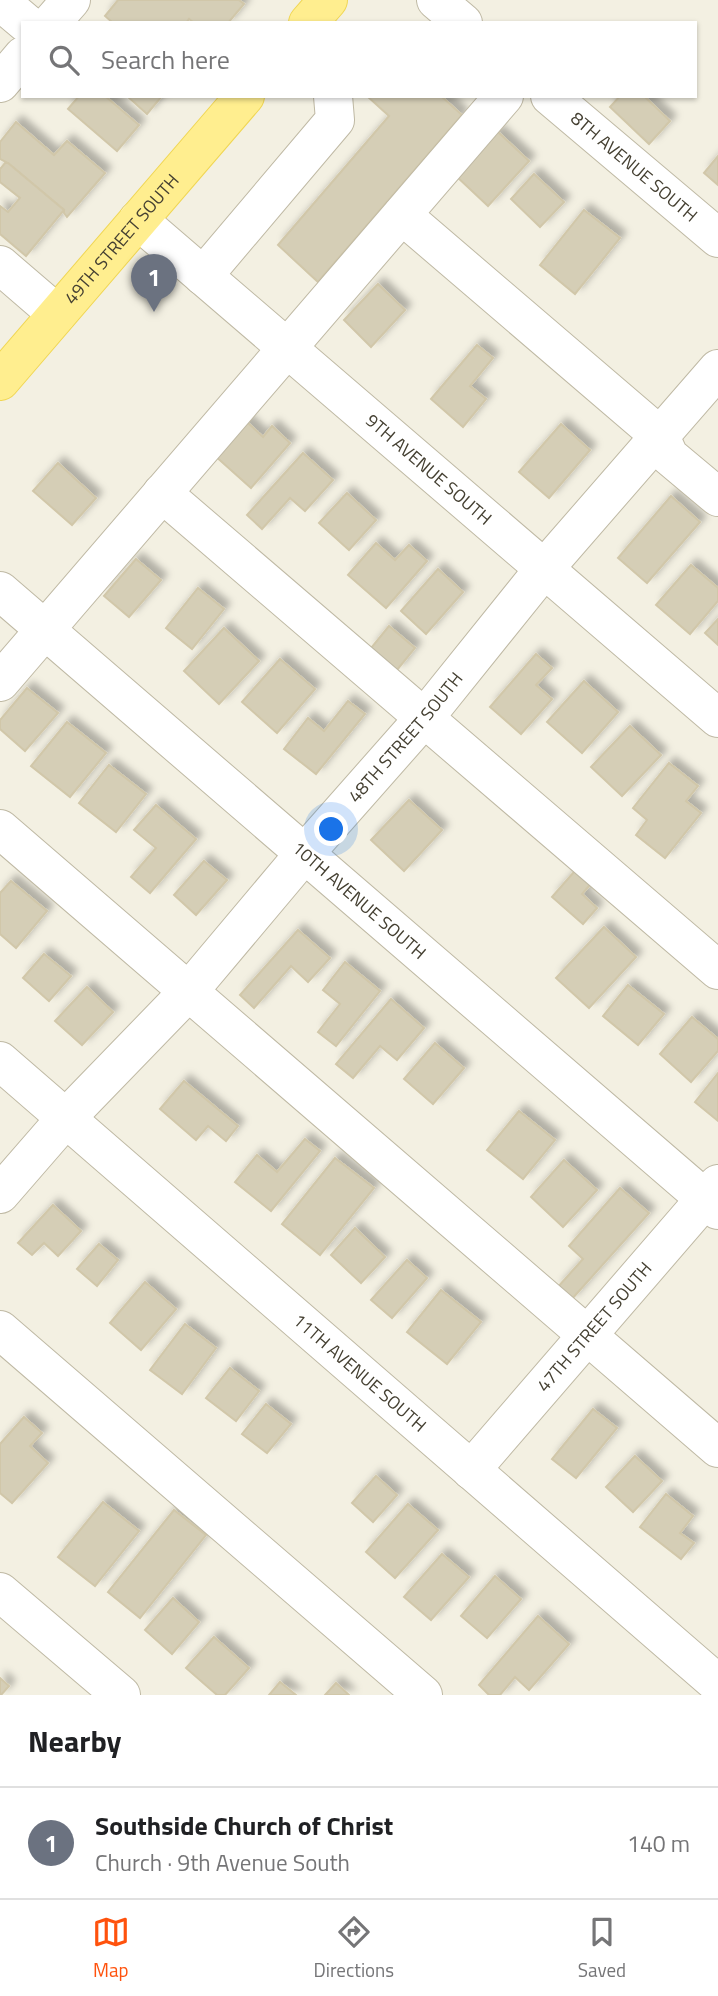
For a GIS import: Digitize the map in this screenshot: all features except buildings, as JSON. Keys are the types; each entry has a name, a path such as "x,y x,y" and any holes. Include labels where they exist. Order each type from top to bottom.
{"main road":[{"name":"49TH STREET SOUTH","path":"0,381 243,98"}],"street":[{"path":"53,21 71,0"},
{"path":"436,0 461,21"},
{"path":"0,1 24,21"},
{"path":"0,83 21,58"},
{"path":"203,276 335,120 333,98"},
{"path":"0,682 502,98"},
{"name":"8TH AVENUE SOUTH","path":"552,98 718,238"},
{"path":"402,215 660,436 669,456 718,497"},
{"name":"9TH AVENUE SOUTH","path":"138,220 718,718"},
{"path":"0,265 57,314"},
{"name":"48TH STREET SOUTH","path":"0,1194 66,1118 189,991 305,853 425,717 544,569 718,369"},
{"path":"162,493 718,970"},
{"name":"10TH AVENUE SOUTH","path":"0,591 714,1198"},
{"path":"0,829 718,1448"},
{"name":"11TH AVENUE SOUTH","path":"0,1061 718,1684"},
{"name":"47TH STREET SOUTH","path":"471,1470 588,1335 714,1198"},
{"path":"0,1330 423,1695"},
{"path":"0,1592 121,1695"}],"place":[{"name":"Southside Church of Christ","path":"154,312"}]}
